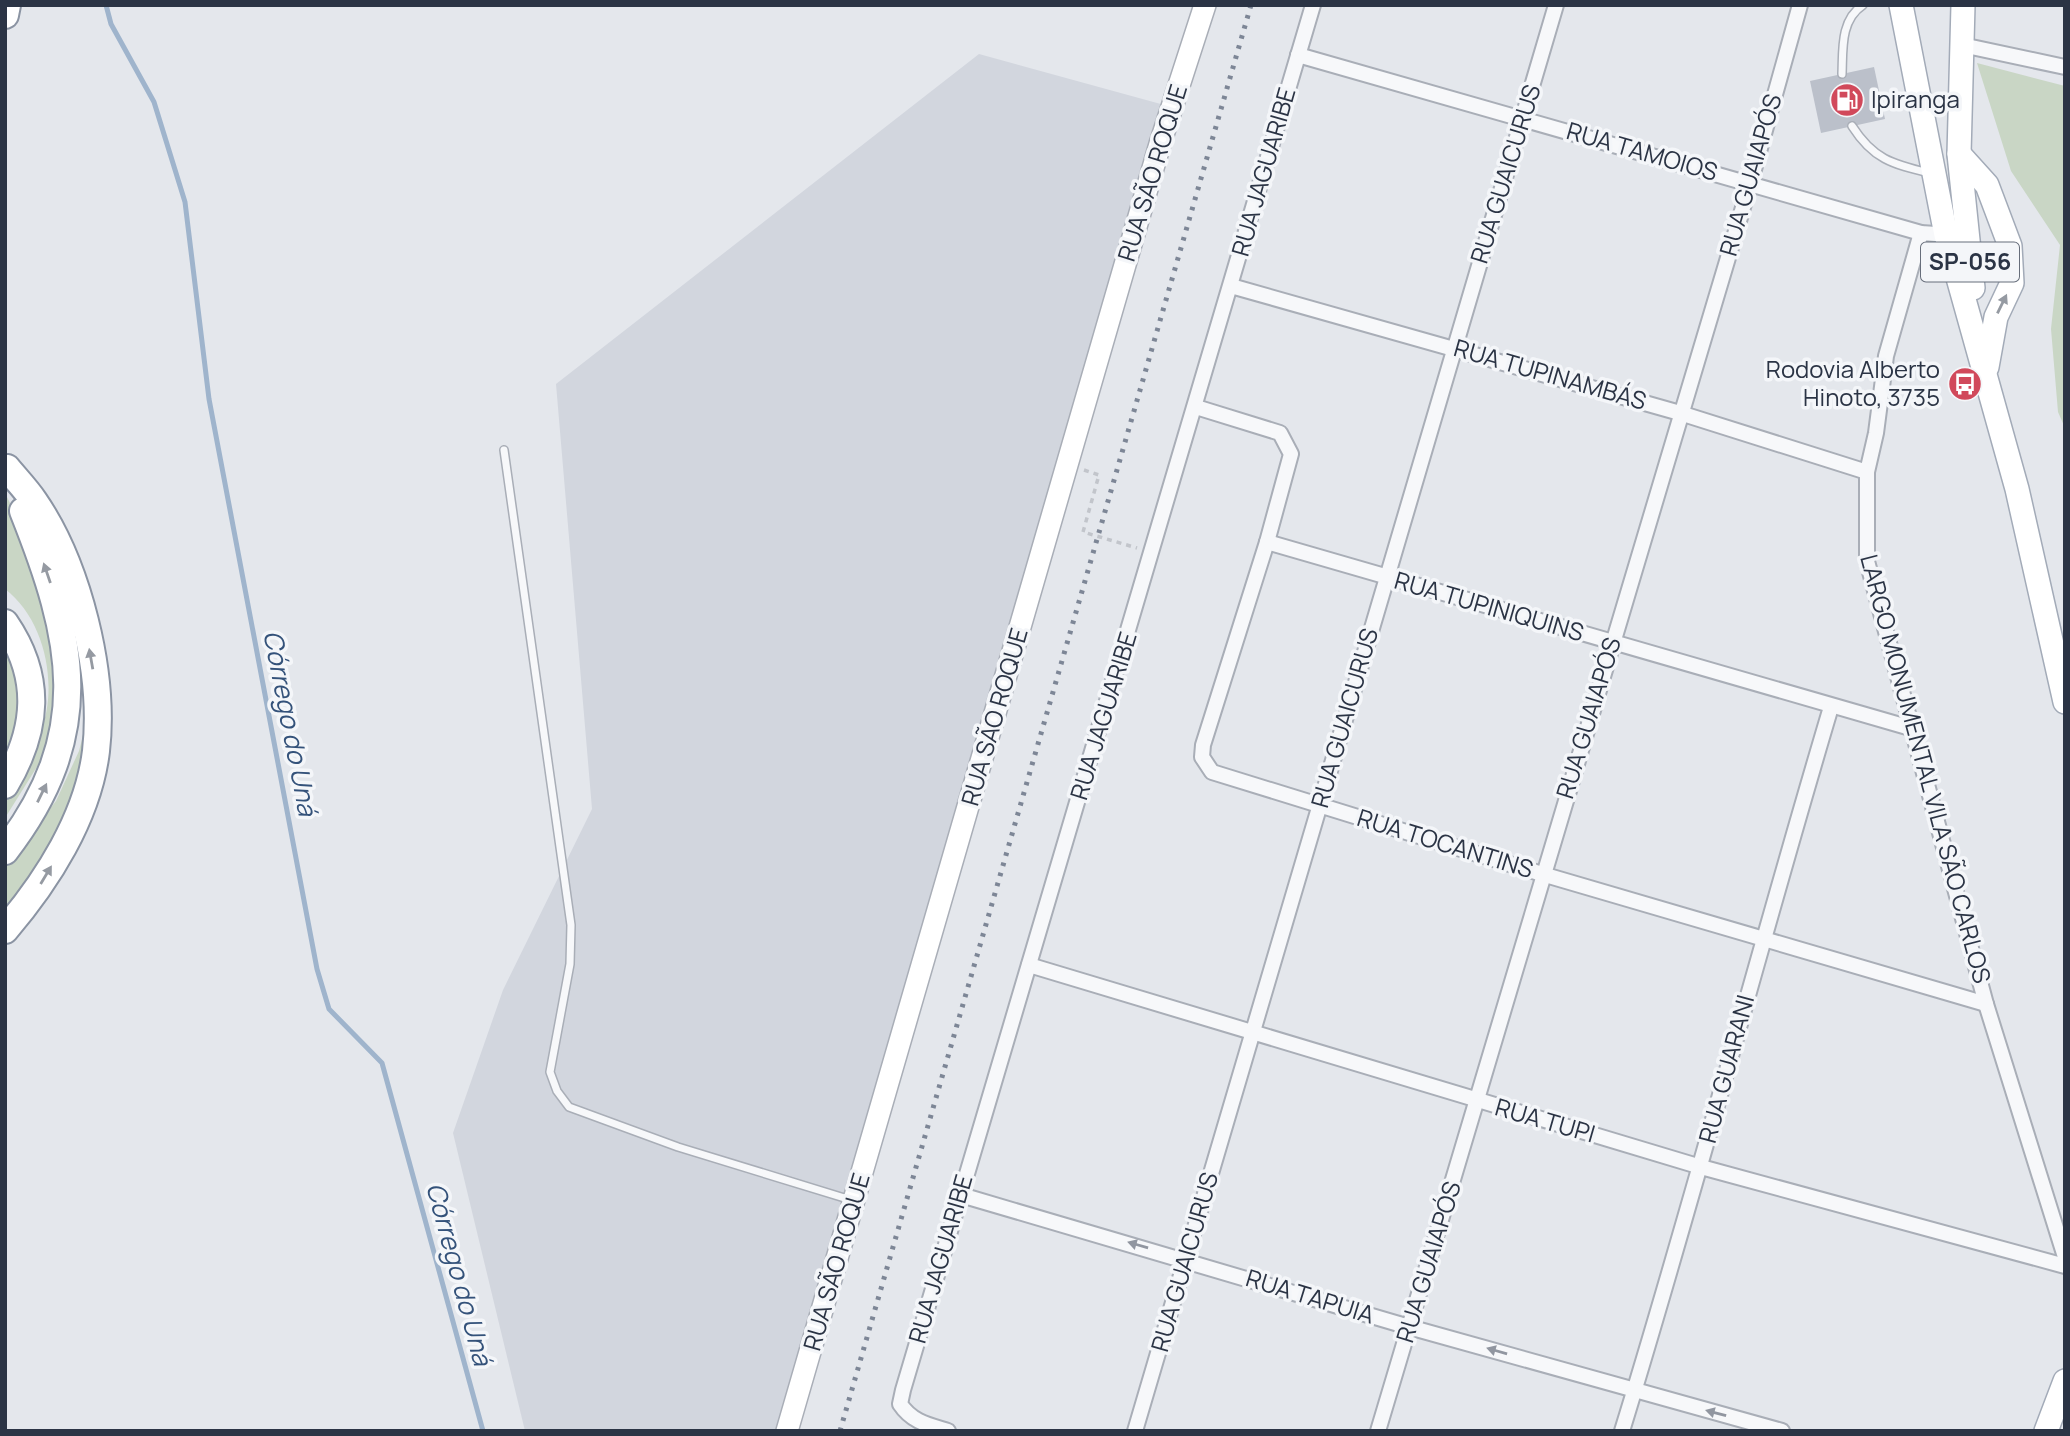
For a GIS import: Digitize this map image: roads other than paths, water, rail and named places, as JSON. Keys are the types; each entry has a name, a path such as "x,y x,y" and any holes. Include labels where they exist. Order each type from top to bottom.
{"highway":[{"path":"5,15 7,5"},
{"path":"5,851 40,798 59,755 67,721 69,685 57,602 6,466"},
{"path":"5,930 38,889 76,818 96,752 97,719 85,629 65,558 34,501 6,466"},
{"path":"5,623 26,659 33,685 28,731 5,785"}],"main road":[{"name":"SP-056","path":"1901,5 1934,174 1955,234 2065,702"},
{"name":"SP-056","path":"1955,234 1962,5"},
{"path":"1959,154 1987,185 2010,246 2012,283 1996,317 1986,370"},
{"path":"2046,1431 2065,1381"}],"street":[{"name":"RUA SÃO ROQUE","path":"787,1431 1160,144 1205,5"},
{"name":"RUA JAGUARIBE","path":"947,1431 915,1421 900,1404 901,1397 1313,5"},
{"name":"RUA GUAICURUS","path":"1135,1431 1556,5"},
{"name":"RUA GUAIAPÓS","path":"1378,1431 1750,184 1800,5"},
{"path":"1962,45 2065,67"},
{"name":"RUA TAMOIOS","path":"1298,55 1524,117 1921,233 1955,234"},
{"name":"LARGO MONUMENTAL VILA SÃO CARLOS","path":"1921,233 1886,356 1876,433 1867,472 1867,561 1986,1003 2065,1257"},
{"name":"RUA TUPINAMBÁS","path":"1231,286 1455,347 1680,413 1867,472"},
{"name":"RUA TOCANTINS","path":"1196,407 1280,433 1288,444 1290,463 1203,745 1202,757 1212,772 1542,874 1986,1003"},
{"name":"RUA TUPINIQUINS","path":"1267,542 1914,729"},
{"name":"RUA GUARANI","path":"1622,1431 1701,1167 1762,939 1831,707"},
{"name":"RUA TUPI","path":"1029,965 1701,1167 2065,1266"},
{"name":"RUA TAPUIA","path":"961,1195 1187,1259 1409,1327 1782,1431"}],"lane":[{"path":"1842,74 1843,38 1849,22 1863,5"},
{"path":"1853,126 1867,149 1902,166 1934,174"},
{"path":"505,450 571,925 570,964 550,1073 557,1091 569,1107 678,1147 855,1202"}],"waterway":[{"name":"Córrego do Uná","path":"106,5 111,24 154,102 185,202 209,399 317,969 329,1009 382,1063 483,1431"}],"railway":[{"path":"840,1431 1251,5"}],"place":[{"name":"Ipiranga","path":"1847,100"},
{"name":"Rodovia Alberto Hinoto, 3735","path":"1965,384"}]}
